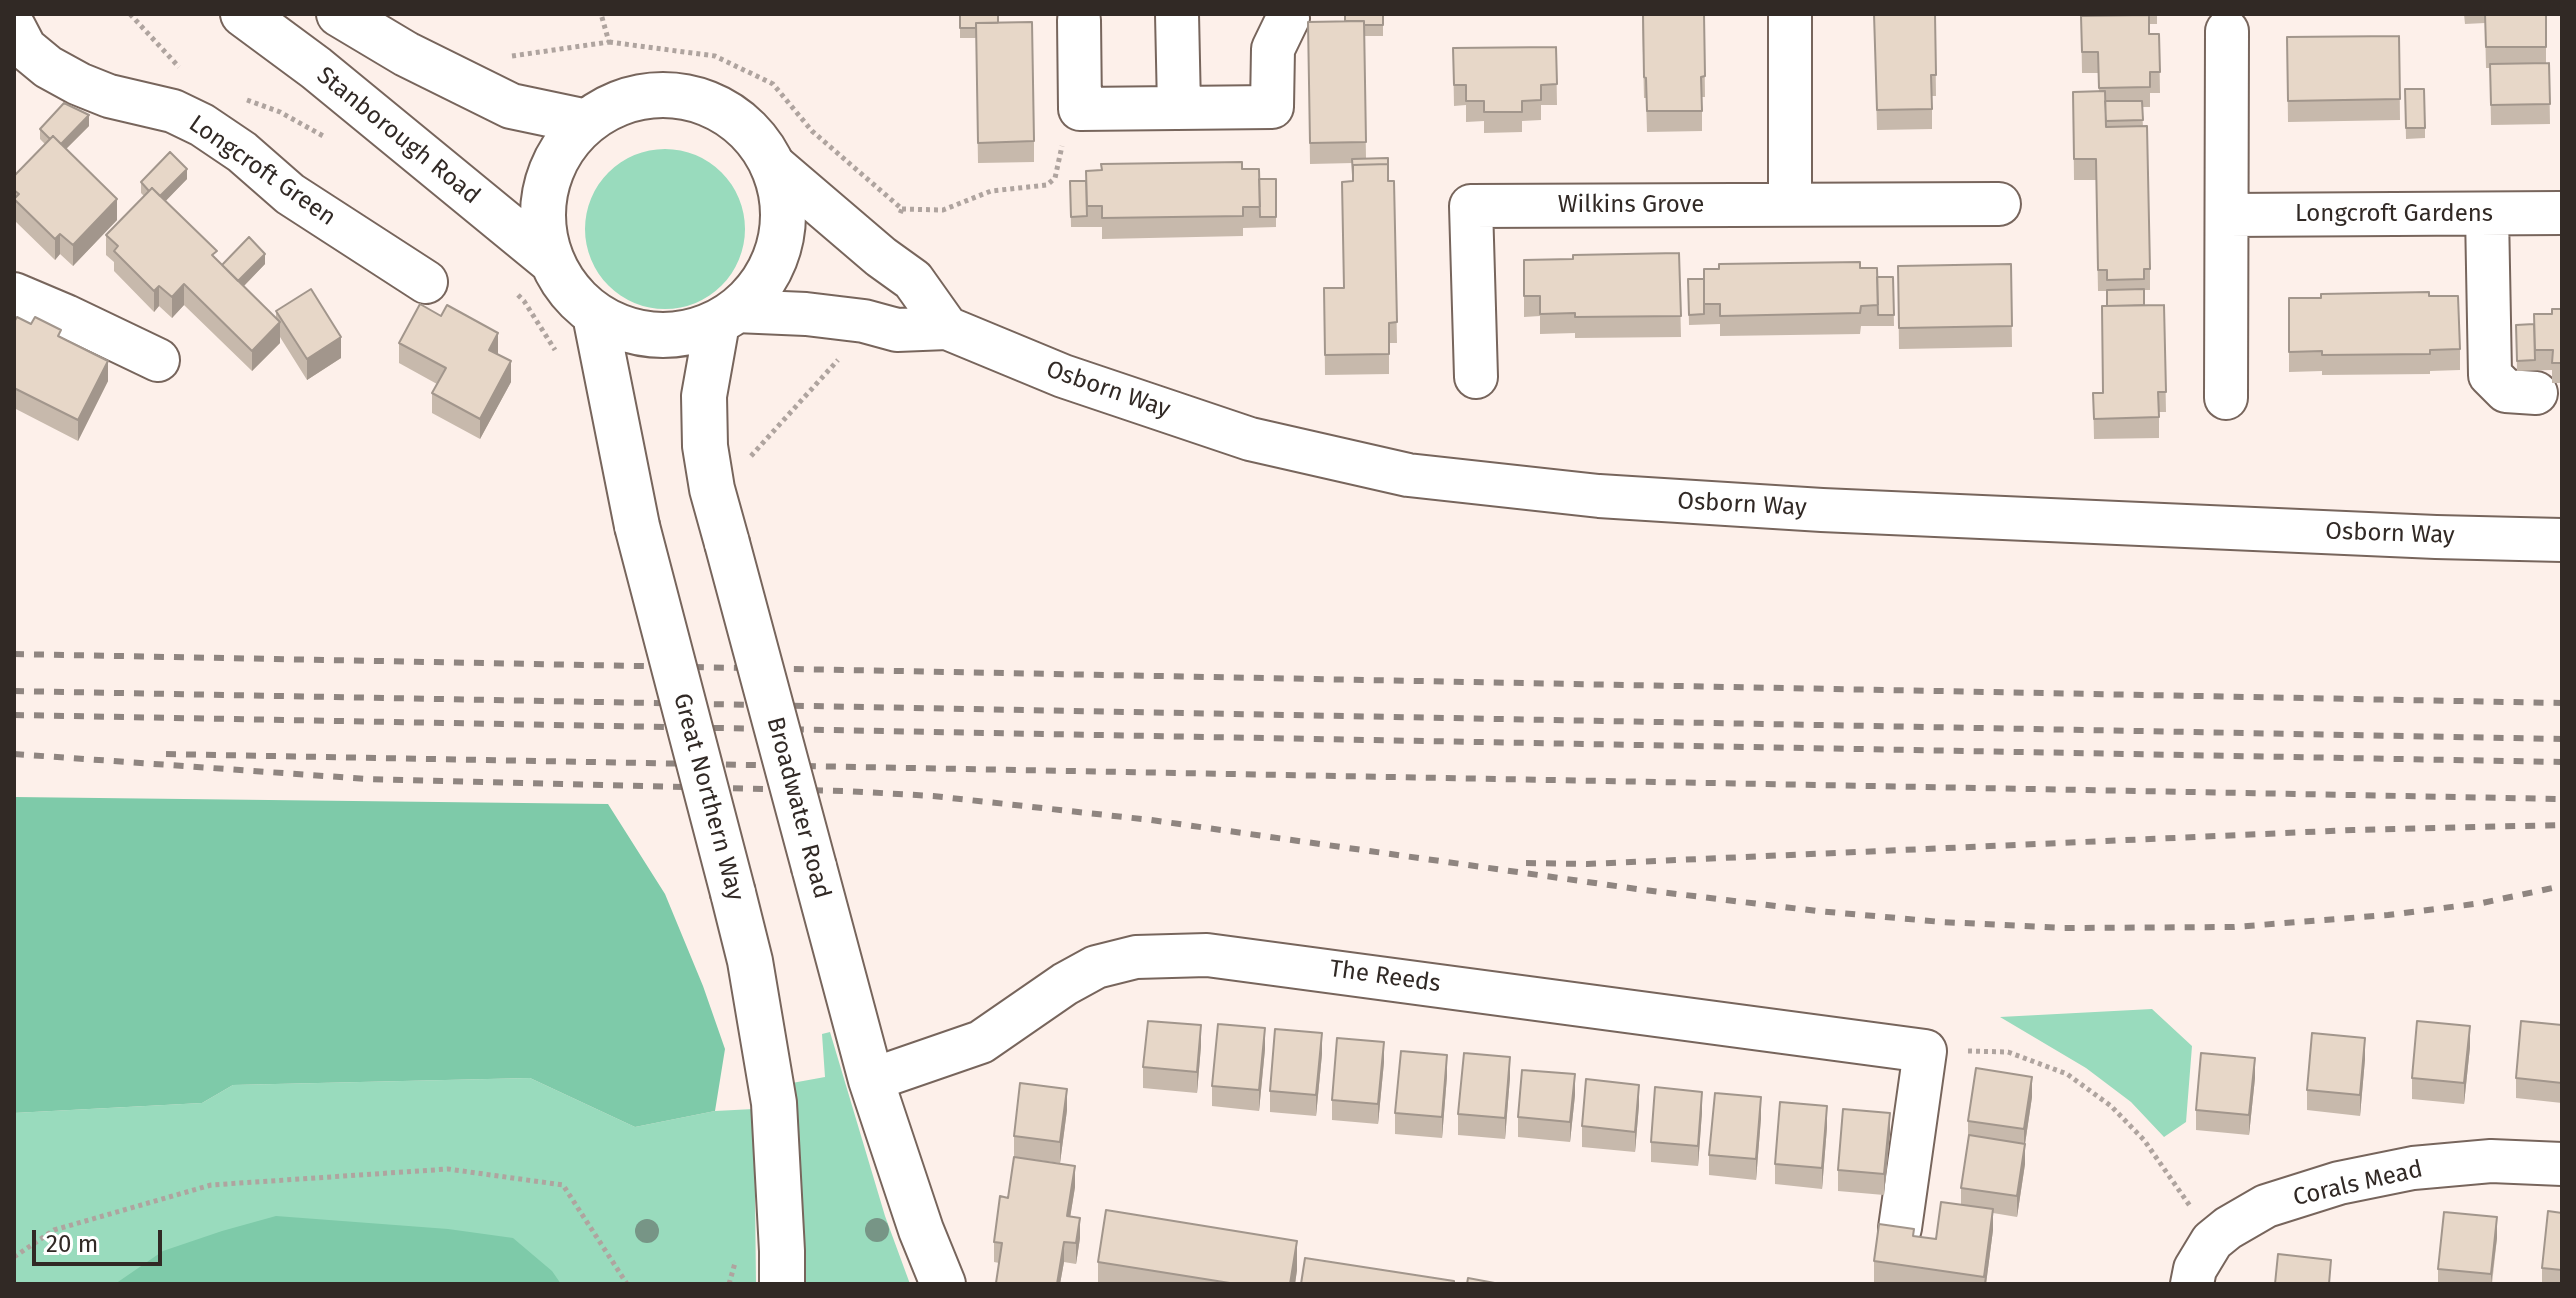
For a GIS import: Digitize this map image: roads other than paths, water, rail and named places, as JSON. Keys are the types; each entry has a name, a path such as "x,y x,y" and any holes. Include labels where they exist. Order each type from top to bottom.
{"main road":[{"name":"Stanborough Road","path":"243,14 316,68 550,260"},
{"path":"339,14 406,54 511,106 587,122"},
{"path":"653,95 689,98 723,111 751,133 771,163 784,201 782,233 772,266 757,289 727,317 687,333 655,336 624,329 595,315 568,289 550,260 541,221 548,182 563,149 587,122 618,103 653,95"},
{"name":"Great Northern Way","path":"595,315 637,526 750,961 774,1103 782,1284"},
{"name":"Broadwater Road","path":"727,317 704,396 705,446 712,489 871,1080 921,1230 943,1284"}],"street":[{"path":"1177,14 1179,107"},
{"path":"1790,14 1790,204"},
{"path":"1079,20 1080,109 1272,107 1273,49 1288,18"},
{"name":"Longcroft Green","path":"14,27 25,48 48,67 109,96 173,111 202,125 242,152 290,194 426,282"},
{"path":"2226,398 2227,31"},
{"path":"771,163 881,257 913,280 947,328"},
{"name":"Wilkins Grove","path":"1476,377 1471,206 1999,204"},
{"path":"2562,204 2562,216"},
{"path":"2487,214 2490,375 2506,391 2536,393"},
{"name":"Longcroft Gardens","path":"2228,215 2562,216"},
{"path":"14,294 158,360"},
{"name":"Osborn Way","path":"727,317 806,314 864,321 897,330 947,328 1063,376 1250,439 1408,475 1599,496 1822,510 2562,540"},
{"name":"The Reeds","path":"871,1080 981,1042 1065,984 1096,967 1136,957 1207,955 1925,1051 1900,1228"},
{"name":"Corals Mead","path":"2192,1284 2195,1269 2212,1241 2266,1206 2339,1183 2413,1168 2491,1161 2562,1164"}],"railway":[{"path":"14,654 2562,703"},
{"path":"14,691 2562,739"},
{"path":"14,715 2562,762"},
{"path":"14,754 367,779 933,796 1151,820 1644,890 1817,911 1942,922 2064,928 2234,927 2388,915 2482,903 2562,886"},
{"path":"166,754 2562,799"},
{"path":"1526,863 1587,864 2353,830 2562,825"}]}
